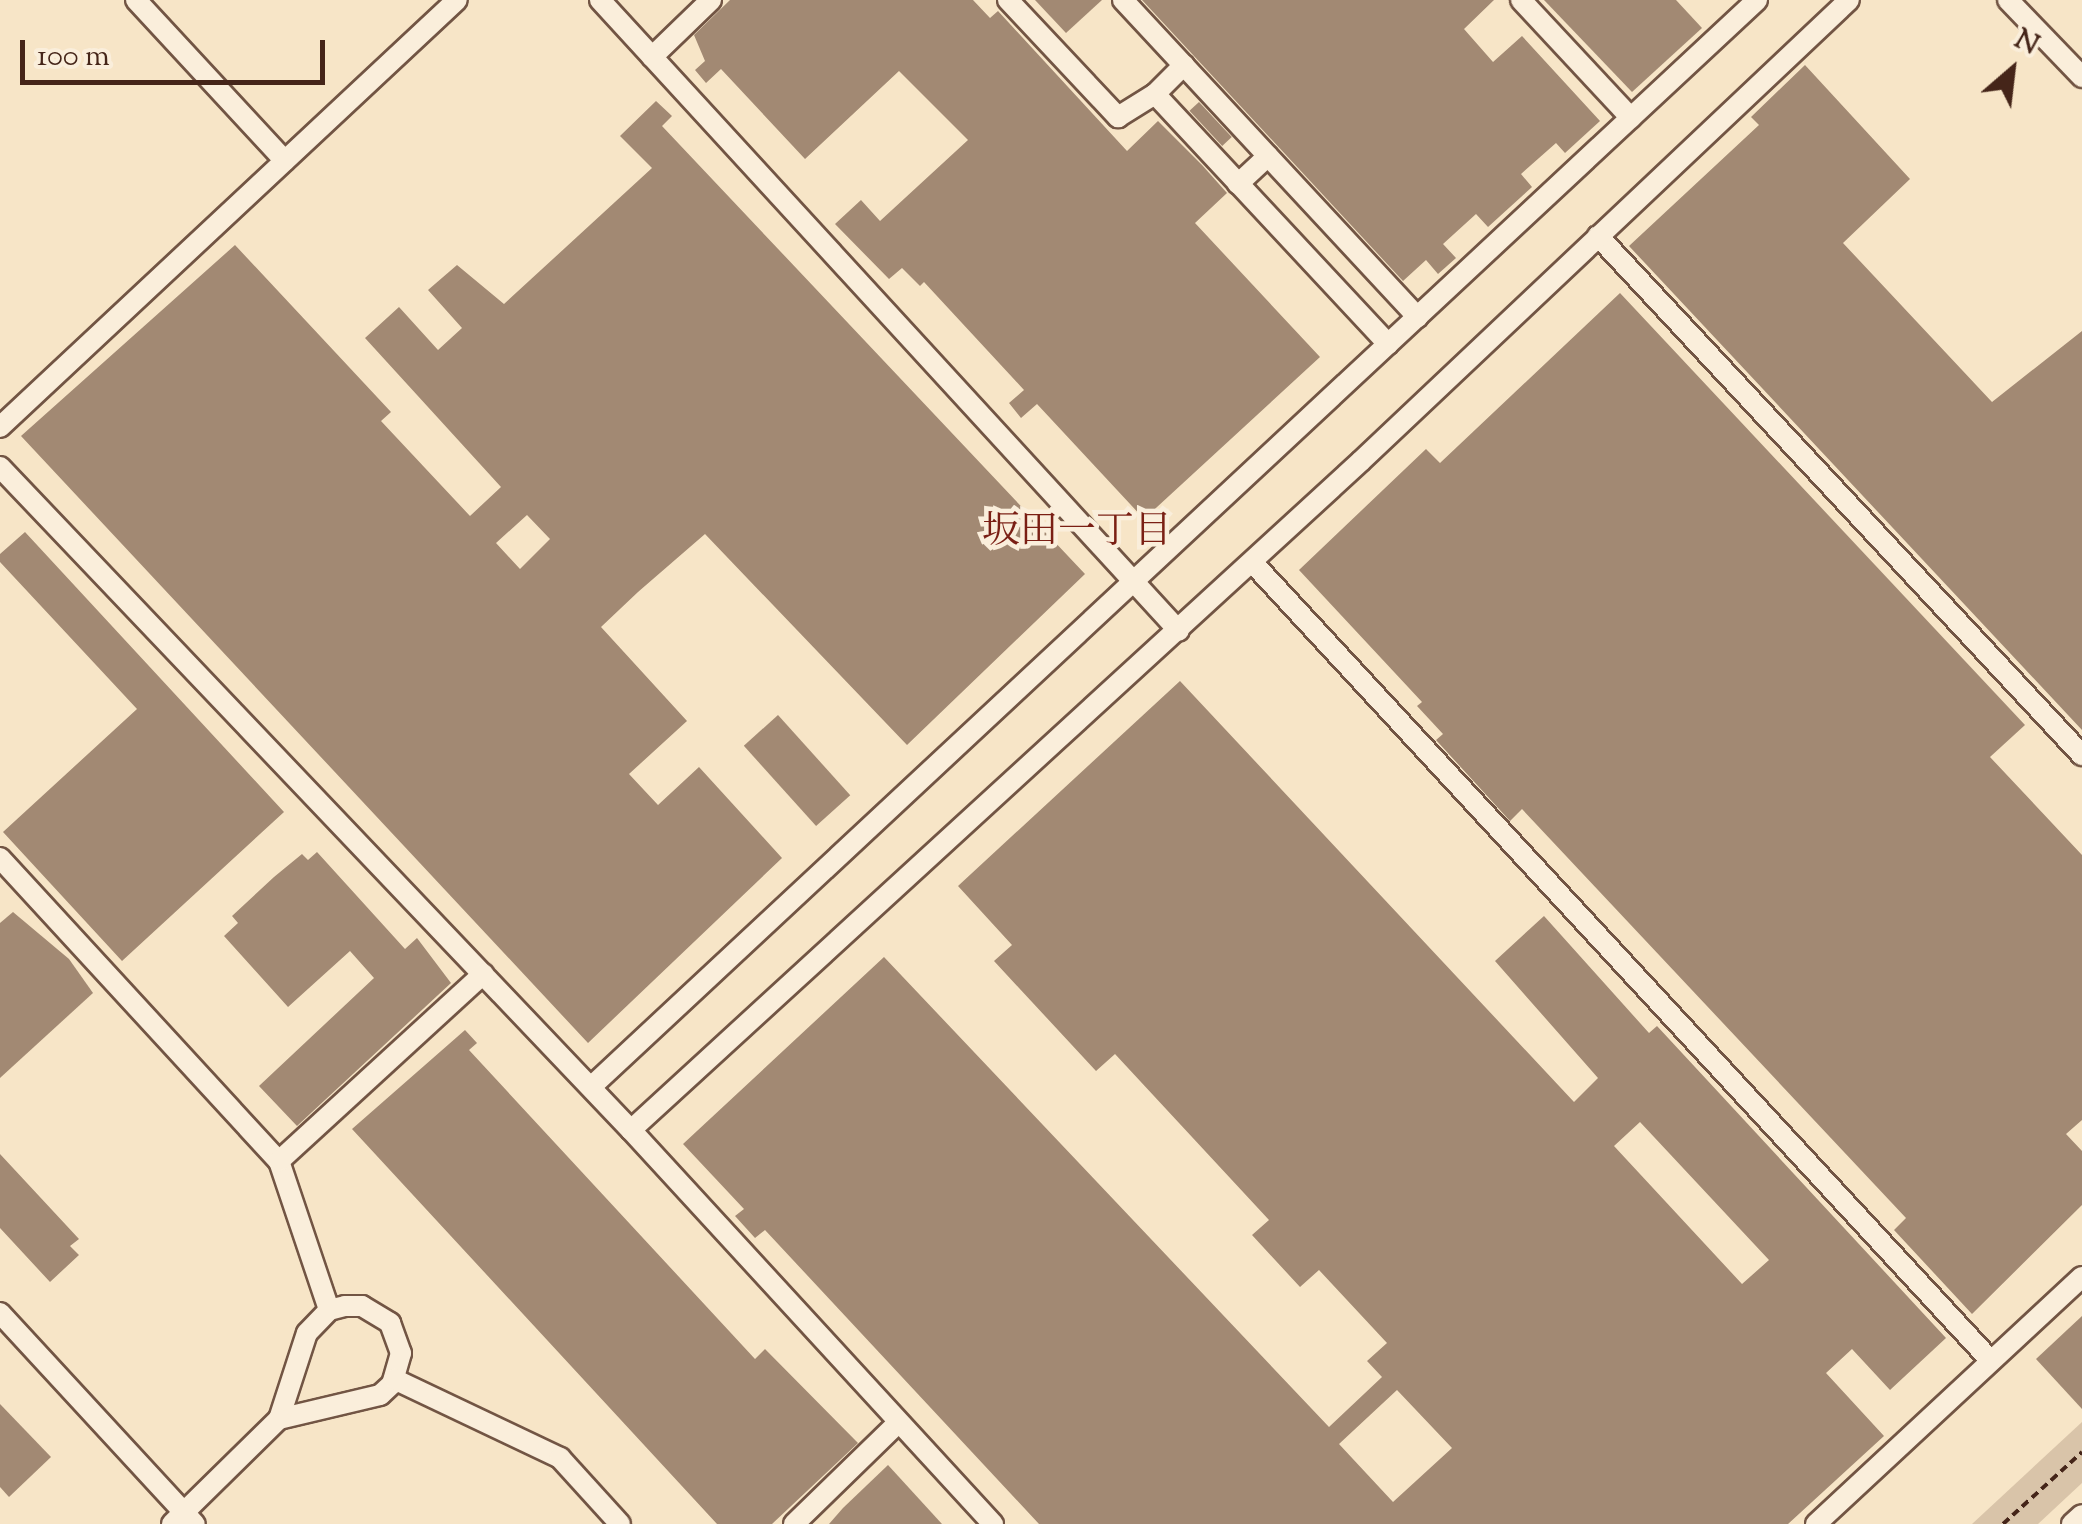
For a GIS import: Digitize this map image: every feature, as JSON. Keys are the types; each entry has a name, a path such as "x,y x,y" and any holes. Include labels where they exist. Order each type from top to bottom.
{"street":[{"path":"136,0 285,160"},
{"path":"0,427 456,0"},
{"path":"600,0 1178,631"},
{"path":"652,56 711,0"},
{"path":"1008,0 1118,117 1155,94 1184,65"},
{"path":"1123,0 1418,316"},
{"path":"1520,0 1631,118"},
{"path":"591,1088 1758,0"},
{"path":"632,1130 1178,631 1849,0"},
{"path":"2008,0 2082,77"},
{"path":"1155,94 1388,344"},
{"path":"1238,184 1268,156"},
{"path":"1598,236 2082,756"},
{"path":"0,466 632,1130 993,1524"},
{"path":"1252,562 1991,1362"},
{"path":"0,858 279,1160 330,1310"},
{"path":"279,1160 482,974"},
{"path":"1816,1524 2082,1277"},
{"path":"0,1314 184,1520 278,1419 306,1334 330,1310 362,1306 390,1324 401,1353 394,1379 380,1395 278,1419"},
{"path":"394,1379 560,1458 620,1524"},
{"path":"794,1524 898,1423"},
{"path":"2072,1524 2082,1515"}],"path":[{"path":"2003,1524 2082,1452"}],"shaded area":[{"path":"2082,1422 2082,1483 2038,1524 1972,1524"}],"building":[{"path":"730,0 973,0 990,18 998,11 1127,151 1158,121 1202,165 1227,193 1195,223 1320,357 1144,519 1037,404 1021,418 1009,403 1024,390 924,282 920,286 902,268 889,279 835,224 861,200 880,221 968,140 899,71 805,159 721,69 706,83 695,70 705,61 694,35"},
{"path":"1035,0 1102,0 1066,33"},
{"path":"1142,0 1494,0 1464,29 1493,62 1522,36 1600,121 1565,153 1556,143 1521,174 1532,187 1488,227 1476,214 1443,244 1456,258 1438,274 1426,260 1403,281"},
{"path":"1544,0 1676,0 1702,28 1632,92"},
{"path":"1805,65 1910,179 1843,243 1992,402 2082,331 2082,730 1629,246 1759,125 1751,117"},
{"path":"656,101 672,116 662,126 1085,574 907,745 705,534 638,592 601,627 687,721 629,774 658,805 699,767 782,858 588,1043 21,436 235,245 391,412 381,421 470,516 501,487 365,338 399,307 438,350 462,328 428,290 457,265 504,304 652,168 620,136","holes":["527,515 550,539 520,569 496,543"]},
{"path":"1199,102 1232,137 1222,146 1189,111"},
{"path":"1620,293 2025,725 1990,757 2082,855 2082,1120 2066,1134 2082,1151 2082,1205 1972,1314 1894,1230 1906,1218 1522,809 1510,821 1436,740 1443,734 1417,706 1422,702 1299,570 1426,449 1440,463"},
{"path":"25,532 284,812 122,961 3,832 137,709 0,562 0,554"},
{"path":"1180,681 1574,1102 1598,1078 1495,961 1544,916 1649,1033 1657,1026 1946,1338 1890,1390 1852,1349 1826,1373 1884,1436 1788,1524 1039,1524 765,1230 755,1238 735,1216 744,1209 683,1144 884,957 1329,1427 1382,1377 1367,1361 1387,1343 1319,1270 1300,1287 1252,1235 1269,1220 1115,1054 1096,1071 994,961 1012,945 958,886","holes":["1640,1122 1769,1260 1742,1284 1614,1146","1397,1390 1452,1448 1393,1502 1339,1444"]},
{"path":"778,715 850,795 816,826 744,746"},
{"path":"317,852 405,949 417,938 451,983 297,1126 259,1086 374,978 350,951 288,1007 224,936 238,923 232,916 274,877 302,854 308,860"},
{"path":"13,912 69,959 93,993 0,1078 0,923"},
{"path":"465,1030 477,1043 469,1050 755,1359 765,1349 858,1443 772,1524 717,1524 352,1129"},
{"path":"0,1154 79,1239 70,1246 79,1255 50,1282 0,1228"},
{"path":"2082,1316 2082,1409 2036,1359"},
{"path":"0,1404 51,1457 9,1497 0,1487"},
{"path":"888,1465 942,1524 829,1524 843,1508"}],"district":[{"name":"坂田一丁目","path":"1077,534"}]}
